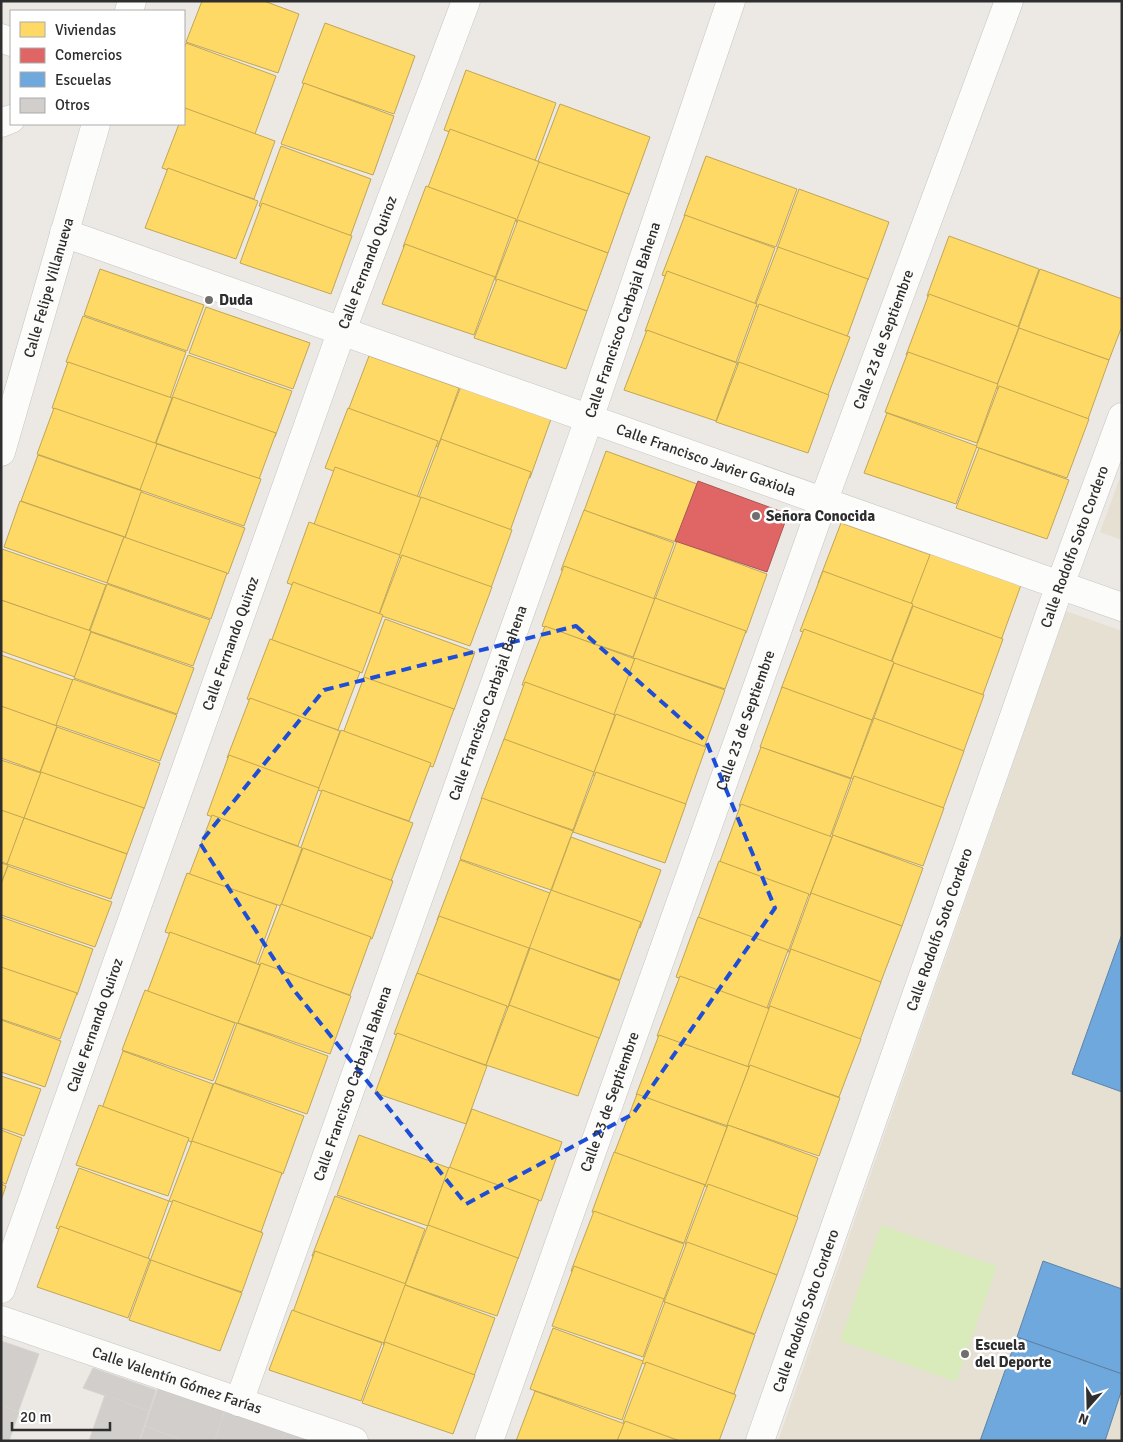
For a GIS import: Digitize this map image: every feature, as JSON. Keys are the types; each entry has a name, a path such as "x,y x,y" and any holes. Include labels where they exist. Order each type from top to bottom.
{"street":[{"name":"Calle Fernando Quiroz","path":"1,1289 342,330 466,1"},
{"name":"Calle Francisco Carbajal Bahena","path":"239,1402 589,419 731,1"},
{"name":"Calle 23 de Septiembre","path":"489,1441 823,502 1008,1"},
{"name":"Calle Felipe Villanueva","path":"1,452 96,125"},
{"name":"Calle Francisco Javier Gaxiola","path":"64,233 1122,607"},
{"name":"Calle Rodolfo Soto Cordero","path":"760,1441 1060,585 1122,417"},
{"name":"Calle Valentín Gómez Farías","path":"1,1320 354,1441"}],"highlighted area":[{"path":"576,626 706,741 775,908 633,1114 466,1204 293,989 200,843 324,690"}],"shaded area":[{"path":"1122,472 1122,540 1100,532"},
{"path":"1066,611 1122,631 1122,1441 778,1441"}],"green space":[{"path":"881,1225 997,1266 956,1382 840,1341"}],"building: Viviendas":[{"path":"202,1 264,1 299,14 278,73 186,42"},
{"path":"325,23 415,56 394,114 302,83"},
{"path":"186,43 276,76 255,134 185,109"},
{"path":"466,70 556,103 535,161 444,130"},
{"path":"304,83 394,116 373,175 281,144"},
{"path":"560,104 650,137 629,195 537,164"},
{"path":"185,108 275,141 254,199 162,168 179,125 185,125"},
{"path":"450,129 540,162 518,221 427,190"},
{"path":"281,146 371,179 350,237 259,206"},
{"path":"706,156 797,189 776,247 684,216"},
{"path":"539,162 629,194 608,253 516,222"},
{"path":"168,168 258,201 236,259 145,228"},
{"path":"426,186 516,219 495,278 403,247"},
{"path":"799,189 889,222 868,280 777,249"},
{"path":"262,203 352,236 331,294 240,263"},
{"path":"685,215 775,248 754,306 662,275"},
{"path":"518,220 608,253 587,311 495,280"},
{"path":"949,236 1039,269 1018,327 927,296"},
{"path":"405,244 495,277 474,335 382,304"},
{"path":"778,247 868,279 847,337 755,306"},
{"path":"100,269 204,305 187,351 84,315"},
{"path":"1040,269 1122,299 1122,326 1109,360 1018,329"},
{"path":"667,271 757,304 736,362 645,331"},
{"path":"497,279 587,311 566,369 474,338"},
{"path":"929,294 1019,327 997,385 906,355"},
{"path":"759,304 850,337 828,395 737,364"},
{"path":"206,307 310,343 293,389 189,353"},
{"path":"83,316 186,352 170,398 66,362"},
{"path":"1019,328 1109,360 1088,419 996,388"},
{"path":"647,330 737,363 716,421 624,390"},
{"path":"908,352 998,384 977,443 885,412"},
{"path":"188,355 292,391 275,437 171,400"},
{"path":"369,356 459,388 438,447 346,416"},
{"path":"68,362 172,398 155,444 52,408"},
{"path":"739,362 829,395 808,453 716,422"},
{"path":"461,386 551,419 530,478 438,446"},
{"path":"999,386 1089,419 1067,478 976,447"},
{"path":"173,397 276,433 259,479 156,443"},
{"path":"54,408 158,444 141,490 37,454"},
{"path":"348,408 438,441 416,500 325,468"},
{"path":"887,413 977,446 956,504 864,473"},
{"path":"441,439 531,472 510,531 418,500"},
{"path":"157,444 261,479 244,526 140,490"},
{"path":"979,448 1069,480 1047,539 956,508"},
{"path":"606,451 697,484 676,542 584,511"},
{"path":"38,455 142,491 125,537 21,501"},
{"path":"335,467 425,499 404,558 313,527"},
{"path":"141,492 245,528 228,574 125,538"},
{"path":"421,497 512,530 491,588 399,557"},
{"path":"20,501 124,537 107,583 4,547"},
{"path":"584,510 674,543 653,601 561,570"},
{"path":"309,522 400,555 379,614 287,583"},
{"path":"841,523 931,555 909,614 818,583"},
{"path":"124,537 227,573 211,619 107,583"},
{"path":"677,541 767,574 746,633 654,602"},
{"path":"2,549 106,585 89,631 1,600"},
{"path":"931,552 1021,585 1000,643 908,612"},
{"path":"402,555 492,587 470,646 379,615"},
{"path":"564,566 655,599 633,657 542,626"},
{"path":"823,571 913,604 891,662 800,631"},
{"path":"293,582 383,615 362,673 271,642"},
{"path":"107,584 210,620 193,666 90,631"},
{"path":"655,598 746,631 725,689 633,658"},
{"path":"1,600 91,631 75,677 1,651"},
{"path":"913,606 1003,639 982,697 890,666"},
{"path":"385,619 475,652 454,710 363,679"},
{"path":"545,626 635,659 614,717 522,685"},
{"path":"804,629 894,662 872,720 781,689"},
{"path":"91,632 194,668 177,714 74,678"},
{"path":"270,639 360,672 338,730 247,699"},
{"path":"1,655 73,680 57,726 1,707"},
{"path":"635,658 725,690 704,748 613,717"},
{"path":"894,663 984,695 963,753 872,723"},
{"path":"364,677 454,709 433,767 342,736"},
{"path":"73,679 177,715 160,761 56,725"},
{"path":"525,682 615,715 594,773 503,742"},
{"path":"782,687 872,720 851,778 760,747"},
{"path":"250,698 340,731 319,789 227,758"},
{"path":"1,706 57,726 40,772 1,758"},
{"path":"616,714 706,747 685,806 593,775"},
{"path":"874,718 964,751 943,809 851,778"},
{"path":"57,727 160,763 144,809 40,773"},
{"path":"341,730 431,763 409,821 318,790"},
{"path":"504,739 594,772 573,830 481,799"},
{"path":"761,747 851,779 830,837 739,806"},
{"path":"229,755 319,788 298,846 207,815"},
{"path":"1,760 41,773 24,819 1,811"},
{"path":"41,772 144,808 127,854 24,818"},
{"path":"596,772 686,804 665,863 573,832"},
{"path":"854,776 944,808 923,866 832,835"},
{"path":"322,790 413,823 391,881 300,850"},
{"path":"482,798 573,831 551,890 460,859"},
{"path":"741,804 832,837 810,895 719,864"},
{"path":"1,810 24,818 8,864 1,862"},
{"path":"212,815 302,848 281,906 189,875"},
{"path":"24,818 127,854 111,899 7,864"},
{"path":"833,835 923,868 902,926 810,895"},
{"path":"571,837 661,870 640,928 549,897"},
{"path":"303,848 393,881 372,939 280,908"},
{"path":"460,860 550,893 529,951 437,920"},
{"path":"719,861 809,894 788,952 697,921"},
{"path":"1,863 8,865 1,884"},
{"path":"8,866 112,902 95,947 1,915 1,884"},
{"path":"187,873 277,905 256,963 165,932"},
{"path":"551,890 641,922 620,980 529,949"},
{"path":"811,893 902,926 880,984 789,953"},
{"path":"281,904 371,937 350,995 258,964"},
{"path":"439,916 529,948 508,1007 416,976"},
{"path":"1,917 93,949 77,995 1,969"},
{"path":"698,917 788,950 767,1008 676,977"},
{"path":"170,932 260,965 239,1024 147,993"},
{"path":"530,948 620,981 599,1039 508,1008"},
{"path":"791,949 881,982 860,1040 768,1009"},
{"path":"261,963 351,996 330,1054 238,1023"},
{"path":"1,967 77,993 60,1039 1,1019"},
{"path":"417,973 507,1006 486,1065 394,1034"},
{"path":"680,976 770,1009 749,1067 657,1036"},
{"path":"145,990 235,1023 213,1081 122,1050"},
{"path":"509,1005 599,1038 578,1096 486,1065"},
{"path":"770,1006 861,1039 839,1097 748,1066"},
{"path":"1,1020 61,1041 45,1087 1,1072"},
{"path":"237,1023 328,1056 307,1114 215,1083"},
{"path":"397,1033 487,1066 466,1124 375,1093"},
{"path":"659,1035 749,1067 728,1126 636,1095"},
{"path":"123,1051 213,1084 192,1142 101,1111"},
{"path":"750,1065 840,1098 819,1156 727,1125"},
{"path":"1,1076 41,1089 24,1136 1,1128"},
{"path":"214,1083 304,1116 283,1174 191,1143"},
{"path":"637,1094 727,1127 706,1185 614,1154"},
{"path":"99,1105 189,1138 168,1196 76,1165"},
{"path":"472,1109 562,1142 541,1201 449,1169"},
{"path":"728,1125 818,1158 797,1217 705,1186"},
{"path":"1,1130 22,1138 6,1184 1,1182"},
{"path":"359,1135 449,1168 428,1226 337,1195"},
{"path":"192,1141 282,1173 261,1232 169,1201"},
{"path":"614,1152 705,1185 684,1243 592,1212"},
{"path":"449,1167 539,1200 518,1259 427,1228"},
{"path":"79,1168 169,1201 148,1259 56,1228"},
{"path":"1,1184 6,1186 1,1200"},
{"path":"708,1184 798,1217 777,1275 685,1244"},
{"path":"335,1196 425,1229 404,1287 312,1256"},
{"path":"173,1200 263,1233 242,1292 150,1261"},
{"path":"594,1211 684,1244 663,1302 571,1271"},
{"path":"428,1225 518,1258 497,1316 405,1285"},
{"path":"60,1226 150,1259 128,1318 37,1287"},
{"path":"687,1242 777,1275 755,1334 664,1302"},
{"path":"315,1251 406,1284 384,1343 293,1312"},
{"path":"151,1260 242,1293 220,1351 129,1320"},
{"path":"574,1266 664,1299 643,1357 552,1326"},
{"path":"405,1285 495,1318 474,1376 383,1345"},
{"path":"665,1302 755,1335 734,1394 642,1363"},
{"path":"292,1310 382,1343 361,1401 269,1370"},
{"path":"553,1328 643,1361 622,1420 530,1389"},
{"path":"385,1342 475,1375 453,1434 362,1403"},
{"path":"646,1362 736,1395 719,1441 677,1441 623,1422"},
{"path":"535,1391 625,1424 619,1441 516,1441"},
{"path":"625,1421 680,1441 617,1441"}],"building: Comercios":[{"path":"698,481 788,514 767,572 675,541"}],"building: Escuelas":[{"path":"1122,934 1122,1092 1072,1074"},
{"path":"1043,1261 1122,1289 1122,1374 1017,1337"},
{"path":"1017,1337 1122,1374 1122,1389 1105,1441 980,1441"}],"building: Otros":[{"path":"1,1341 39,1354 18,1412 1,1406"},
{"path":"93,1368 156,1390 149,1411 83,1388"},
{"path":"158,1388 225,1410 215,1441 184,1441 145,1426"},
{"path":"105,1395 149,1411 139,1441 89,1441"},
{"path":"1,1405 19,1412 9,1441 1,1441"},
{"path":"225,1410 286,1432 282,1441 215,1441"},
{"path":"145,1426 184,1441 140,1441"},
{"path":"286,1432 312,1441 282,1441"}],"place":[{"name":"Duda","path":"209,300"},
{"name":"Señora Conocida","path":"756,516"},
{"name":"Escuela del Deporte","path":"965,1354"}]}
